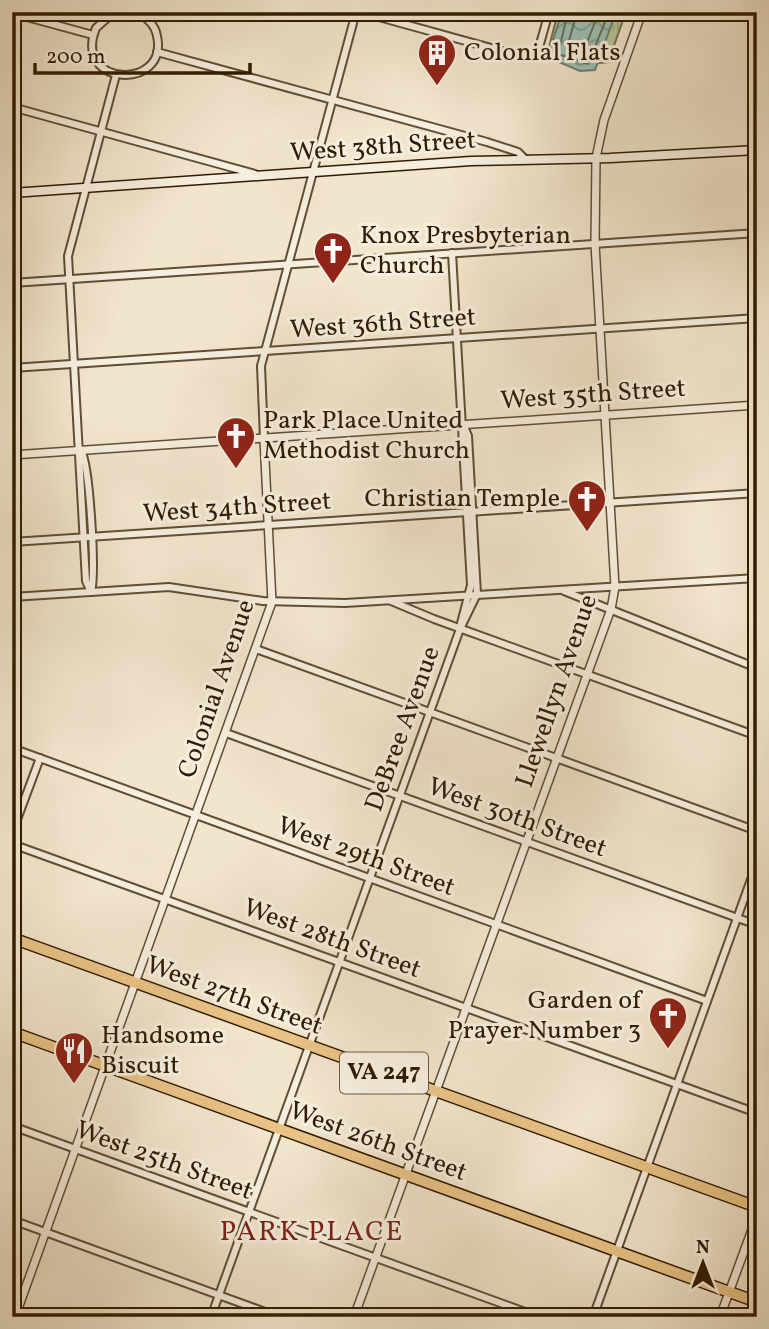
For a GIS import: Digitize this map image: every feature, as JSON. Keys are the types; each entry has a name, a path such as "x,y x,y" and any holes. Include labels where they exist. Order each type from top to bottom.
{"main road":[{"name":"West 38th Street","path":"12,193 525,159 757,149"},
{"name":"West 27th Street","path":"12,938 757,1207"},
{"name":"West 26th Street","path":"12,1032 757,1302"}],"street":[{"path":"12,12 93,35"},
{"path":"114,12 100,22 93,35 93,49 98,62 116,75 131,76 144,70 157,52 155,30 147,18 136,12"},
{"path":"358,12 527,58 538,51 549,12"},
{"name":"Colonial Avenue","path":"14,1313 46,1233 272,602 261,366 358,12"},
{"name":"Llewellyn Avenue","path":"354,1317 611,609 615,587 595,244 596,158 604,120 642,12"},
{"path":"732,12 757,16"},
{"path":"157,52 518,152 525,159"},
{"path":"90,592 86,581 87,537 78,463 81,450 69,249 116,75"},
{"path":"12,107 261,176"},
{"path":"12,283 757,233"},
{"name":"DeBree Avenue","path":"211,1317 460,629 460,618 473,594 470,511 452,253"},
{"name":"West 36th Street","path":"12,368 757,318"},
{"name":"West 35th Street","path":"12,455 757,405"},
{"name":"West 34th Street","path":"12,542 757,493"},
{"path":"12,597 169,587 272,602 389,600 757,578"},
{"path":"561,590 757,668"},
{"path":"389,600 460,629 757,736"},
{"path":"256,649 757,831"},
{"name":"West 30th Street","path":"226,733 757,926"},
{"name":"West 29th Street","path":"12,748 707,1001"},
{"path":"12,833 40,758"},
{"name":"West 28th Street","path":"12,844 757,1113"},
{"path":"593,1317 757,863"},
{"name":"West 25th Street","path":"12,1126 539,1317"},
{"path":"720,1317 757,1216"},
{"path":"12,1220 279,1317"},
{"path":"14,1313 30,1317"}],"green space":[{"path":"558,12 626,12 608,62 582,65 547,55"}],"water":[{"path":"562,12 616,12 595,70 580,71 552,59 552,43"}],"place":[{"name":"Colonial Flats","path":"437,87"},
{"name":"Knox Presbyterian Church","path":"333,285"},
{"name":"Park Place United Methodist Church","path":"236,470"},
{"name":"Christian Temple","path":"587,533"},
{"name":"Garden of Prayer Number 3","path":"668,1050"},
{"name":"Handsome Biscuit","path":"74,1085"}],"district":[{"name":"PARK PLACE","path":"312,1232"}]}
